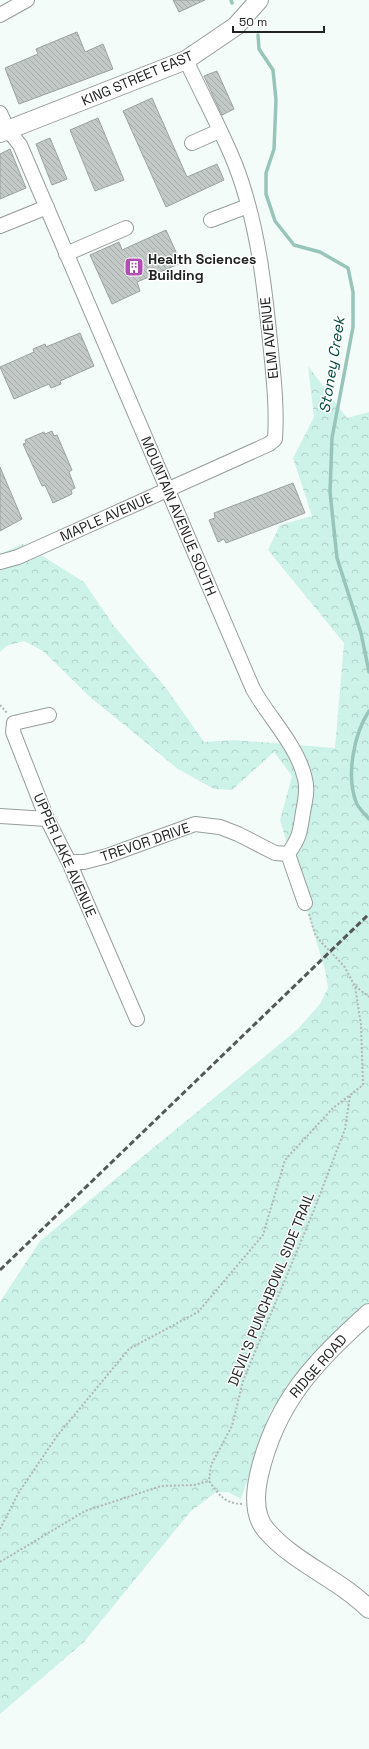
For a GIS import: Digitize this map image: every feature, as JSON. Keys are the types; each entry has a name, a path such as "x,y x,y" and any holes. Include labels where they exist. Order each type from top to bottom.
{"main road":[{"name":"KING STREET EAST","path":"4,131 186,60 236,26 259,0"},
{"name":"RIDGE ROAD","path":"369,1313 319,1362 288,1399 274,1428 262,1459 256,1488 256,1505 259,1518 265,1529 275,1540 288,1551 338,1584 369,1609"}],"street":[{"path":"0,14 27,0"},
{"name":"ELM AVENUE","path":"186,60 235,164 248,206 259,259 268,320 273,376 275,438"},
{"name":"MOUNTAIN AVENUE SOUTH","path":"0,113 4,131 20,145 48,207 66,254 253,689 298,760 305,779 306,796 299,839 288,854"},
{"path":"192,143 219,131"},
{"path":"210,220 248,206"},
{"path":"0,226 48,207"},
{"path":"66,254 126,228"},
{"name":"MAPLE AVENUE","path":"0,562 18,557 269,444 275,438"},
{"name":"UPPER LAKE AVENUE","path":"49,715 14,723 12,725 13,732 47,819 69,862 137,1019"},
{"path":"0,816 47,819"},
{"name":"TREVOR DRIVE","path":"69,862 84,862 107,856 195,824 220,827 238,834 275,853 288,854"},
{"path":"288,854 305,903"}],"path":[{"path":"0,1530 19,1492 57,1436 129,1349 198,1312 263,1235 285,1160 332,1108 363,1085 361,1025 355,986 344,966 316,934 305,903"},
{"path":"355,986 369,998"},
{"name":"DEVIL'S PUNCHBOWL SIDE TRAIL","path":"209,1481 211,1465 232,1426 243,1381 314,1210 345,1129 351,1095"},
{"path":"0,1562 85,1511 161,1486 194,1485 209,1481 217,1492 230,1503 256,1505"}],"green space":[{"path":"308,366 347,418 369,412 369,1302 320,1347 270,1412 241,1499 228,1492 216,1492 190,1512 84,1642 0,1714 0,1302 40,1241 298,1029 320,1004 328,988 325,970 280,820 292,776 274,752 232,790 214,789 178,769 89,696 43,651 24,641 6,646 0,652 0,554 23,544 84,582 114,626 166,688 204,742 235,740 335,748 344,643 268,550 280,525 312,516 293,458 314,417"}],"building":[{"path":"173,0 205,0 179,12"},
{"path":"77,32 85,52 103,44 113,69 19,104 5,68 38,54 36,49"},
{"path":"217,71 234,109 222,115 204,76"},
{"path":"152,98 187,177 217,164 224,180 166,207 123,111"},
{"path":"98,118 124,180 95,191 70,130"},
{"path":"50,138 67,179 52,185 36,144"},
{"path":"10,149 26,188 0,199 0,154"},
{"name":"Health Sciences Building","path":"166,230 181,263 137,282 140,291 112,304 90,255 119,242 122,250"},
{"path":"80,333 94,366 60,381 61,384 51,388 49,384 14,399 0,367 34,352 33,349 45,344 46,347"},
{"path":"52,431 54,436 57,435 72,470 69,472 75,488 71,490 72,494 53,503 45,485 42,486 23,444 26,443 25,440 44,432 45,434"},
{"path":"0,467 22,519 0,531"},
{"path":"293,483 305,513 226,543 224,539 218,542 209,520 215,518 214,513"}],"waterway":[{"name":"Stoney Creek","path":"258,35 259,49 273,70 276,100 274,149 266,173 266,194 275,221 294,245 320,252 348,268 353,292 353,327 332,438 330,492 337,558 361,633 369,672"},
{"name":"Stoney Creek","path":"369,711 359,731 353,755 352,767 353,791 357,804 369,819"}],"railway":[{"path":"0,1270 369,914"}],"place":[{"name":"Health Sciences Building","path":"134,267"}]}
